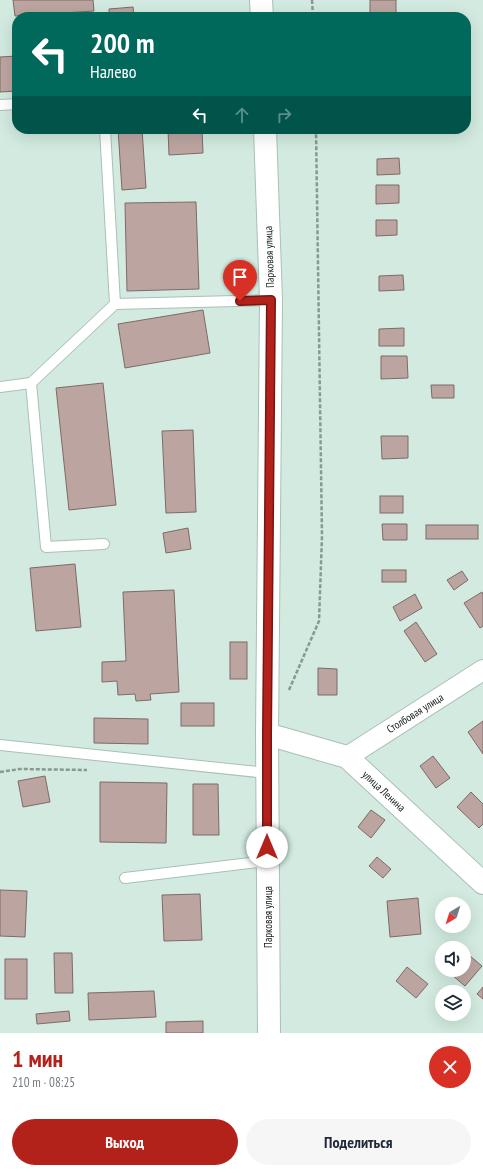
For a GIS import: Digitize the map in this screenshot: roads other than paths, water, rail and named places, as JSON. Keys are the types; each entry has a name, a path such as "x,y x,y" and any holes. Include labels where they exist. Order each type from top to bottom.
{"main road":[{"path":"261,0 262,12"},
{"name":"Парковая улица","path":"265,134 271,300 267,698 269,1033"},
{"name":"улица Ленина","path":"267,734 346,756 483,883"}],"street":[{"name":"Столбовая улица","path":"346,756 483,670"}],"lane":[{"path":"0,105 12,104"},
{"path":"105,134 115,304"},
{"path":"0,387 31,383 115,304 271,300"},
{"path":"31,383 46,547 104,544"},
{"path":"0,745 267,773"},
{"path":"126,878 267,861"}]}
